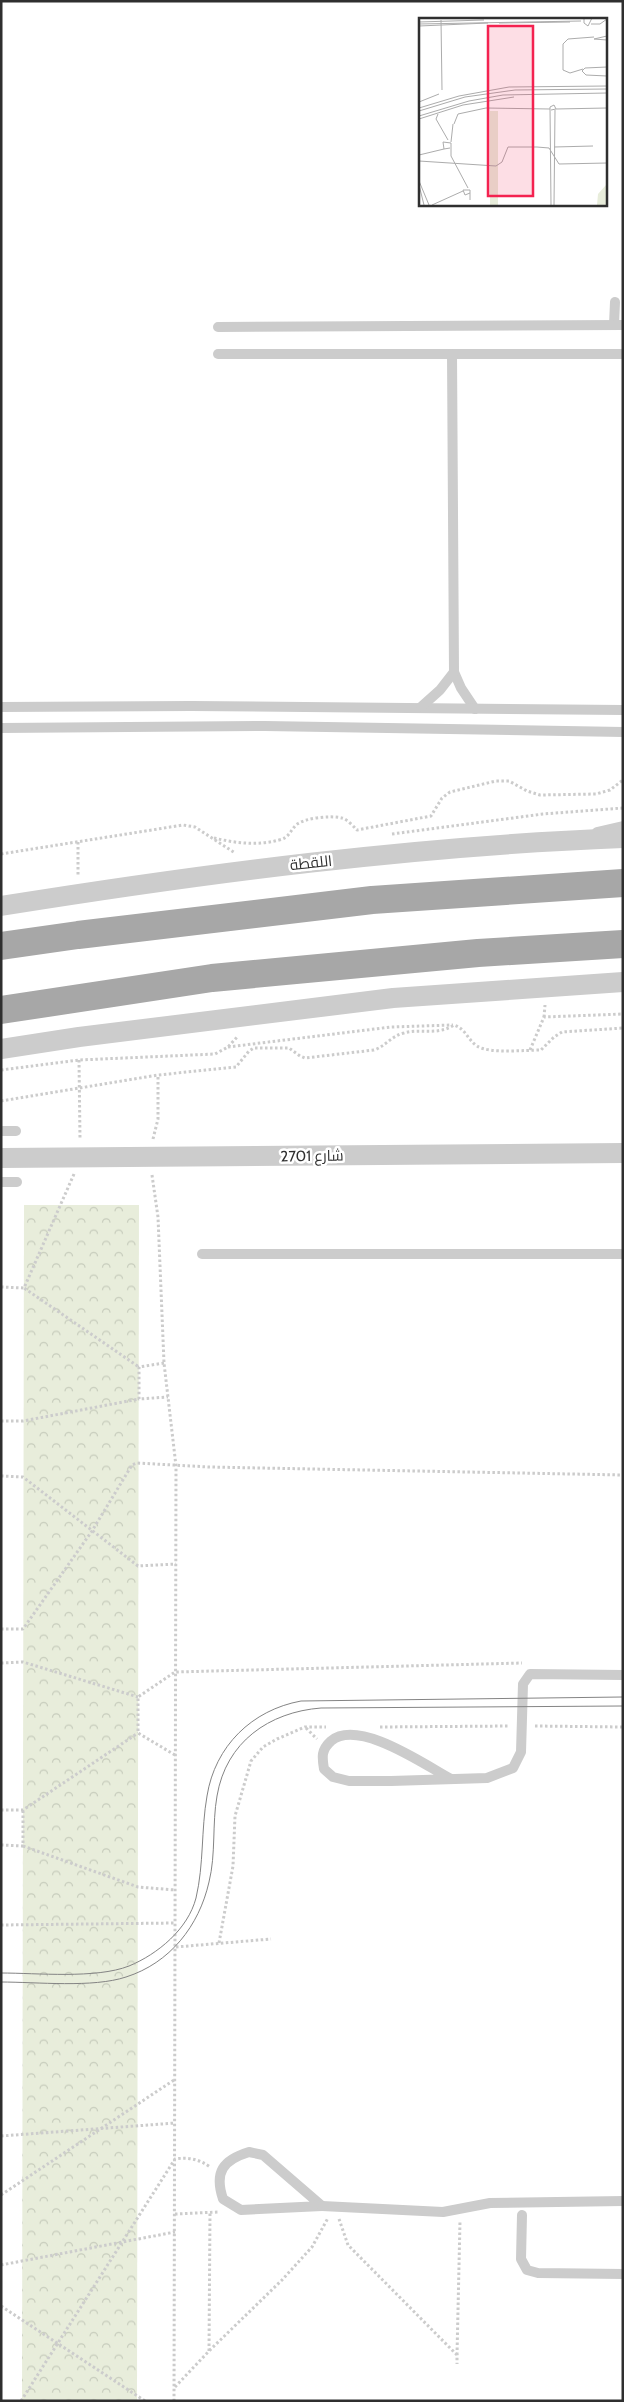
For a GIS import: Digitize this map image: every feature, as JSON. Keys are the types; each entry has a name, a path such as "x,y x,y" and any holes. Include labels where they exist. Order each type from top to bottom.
{"main road":[{"path":"1,946 372,900 623,883"},
{"path":"1,1010 212,978 478,952 623,944"}],"street":[{"name":"اللقطة","path":"1,906 78,893 296,864 555,841 623,838"},
{"path":"1,1049 393,998 623,982"},
{"name":"شارع 2701","path":"1,1158 623,1153"}],"lane":[{"path":"218,327 618,325 615,302"},
{"path":"218,354 623,354"},
{"path":"452,354 454,672 461,688 475,709"},
{"path":"421,707 440,690 454,672"},
{"path":"1,707 421,707 623,710"},
{"path":"1,728 265,726 623,732"},
{"path":"555,841 623,826"},
{"path":"1,1131 16,1130"},
{"path":"1,1182 17,1182"},
{"path":"202,1254 623,1254"},
{"path":"451,1779 385,1744 359,1735 338,1736 326,1746 322,1756 324,1769 333,1777 349,1781 451,1779 487,1778 513,1768 521,1752 523,1684 530,1674 623,1675"},
{"path":"322,2206 263,2154 249,2152 234,2157 224,2165 219,2177 222,2199 241,2210 322,2206 443,2212 460,2211 490,2203 623,2201"},
{"path":"522,2214 521,2259 526,2270 538,2273 623,2274"}],"path":[{"path":"211,837 237,844 280,840 290,835 296,826 305,821 332,817 342,818 357,830 418,820 431,816 442,798 450,792 496,781 509,781 527,791 540,795 596,794 610,790 623,780"},
{"path":"390,834 543,814 623,808"},
{"path":"1,854 183,825 196,827 234,853 242,855"},
{"path":"78,841 78,893"},
{"path":"530,1050 544,1017 545,1004"},
{"path":"535,1005 555,1004"},
{"path":"544,1017 623,1014"},
{"path":"1,1102 158,1075 236,1067 249,1051 254,1048 289,1048 305,1058 374,1050 381,1048 392,1037 406,1032 438,1032 454,1025"},
{"path":"228,1047 392,1027 454,1025 462,1028 476,1046 486,1050 541,1050 562,1032 623,1028"},
{"path":"1,1070 80,1060 215,1054 228,1047 238,1036 244,1033"},
{"path":"80,1060 80,1120"},
{"path":"158,1075 158,1119 150,1156 158,1217 164,1364 176,1466 174,2401"},
{"path":"24,1288 80,1157"},
{"path":"1,1287 24,1288 138,1367 164,1364"},
{"path":"138,1367 138,1399"},
{"path":"1,1421 23,1422 138,1399 168,1397"},
{"path":"1,1629 23,1629 92,1531 132,1465 142,1463 176,1466 623,1475"},
{"path":"1,1476 23,1477 138,1566 176,1564"},
{"path":"1,1663 23,1662 138,1697"},
{"path":"138,1697 176,1672 523,1663"},
{"path":"138,1697 138,1733"},
{"path":"138,1733 176,1756"},
{"path":"1,1810 23,1810 138,1733"},
{"path":"23,1810 23,1846"},
{"path":"1,1845 23,1846 138,1887 175,1890"},
{"path":"1,1925 175,1923"},
{"path":"176,1947 271,1939"},
{"path":"1,2195 175,2080"},
{"path":"1,2136 175,2123"},
{"path":"21,2401 120,2242 175,2159 185,2157 198,2160 219,2177"},
{"path":"334,2207 348,2245 457,2355"},
{"path":"174,2388 282,2280 312,2247 334,2207"},
{"path":"175,2214 241,2210"},
{"path":"457,2364 460,2211"},
{"path":"209,2351 210,2212"},
{"path":"1,2265 175,2232"},
{"path":"1,2306 145,2401"}],"green space":[{"path":"24,1205 139,1205 137,2401 22,2401"}],"tram line":[{"path":"1,1973 83,1974 116,1970 151,1955 170,1939 186,1920 196,1898 199,1885 207,1796 211,1778 218,1761 227,1746 239,1733 267,1713 301,1701 623,1697"},
{"path":"1,1982 65,1984 113,1980 142,1971 169,1952 190,1928 198,1913 209,1882 217,1796 222,1777 240,1745 268,1723 284,1716 321,1708 623,1706"}]}
